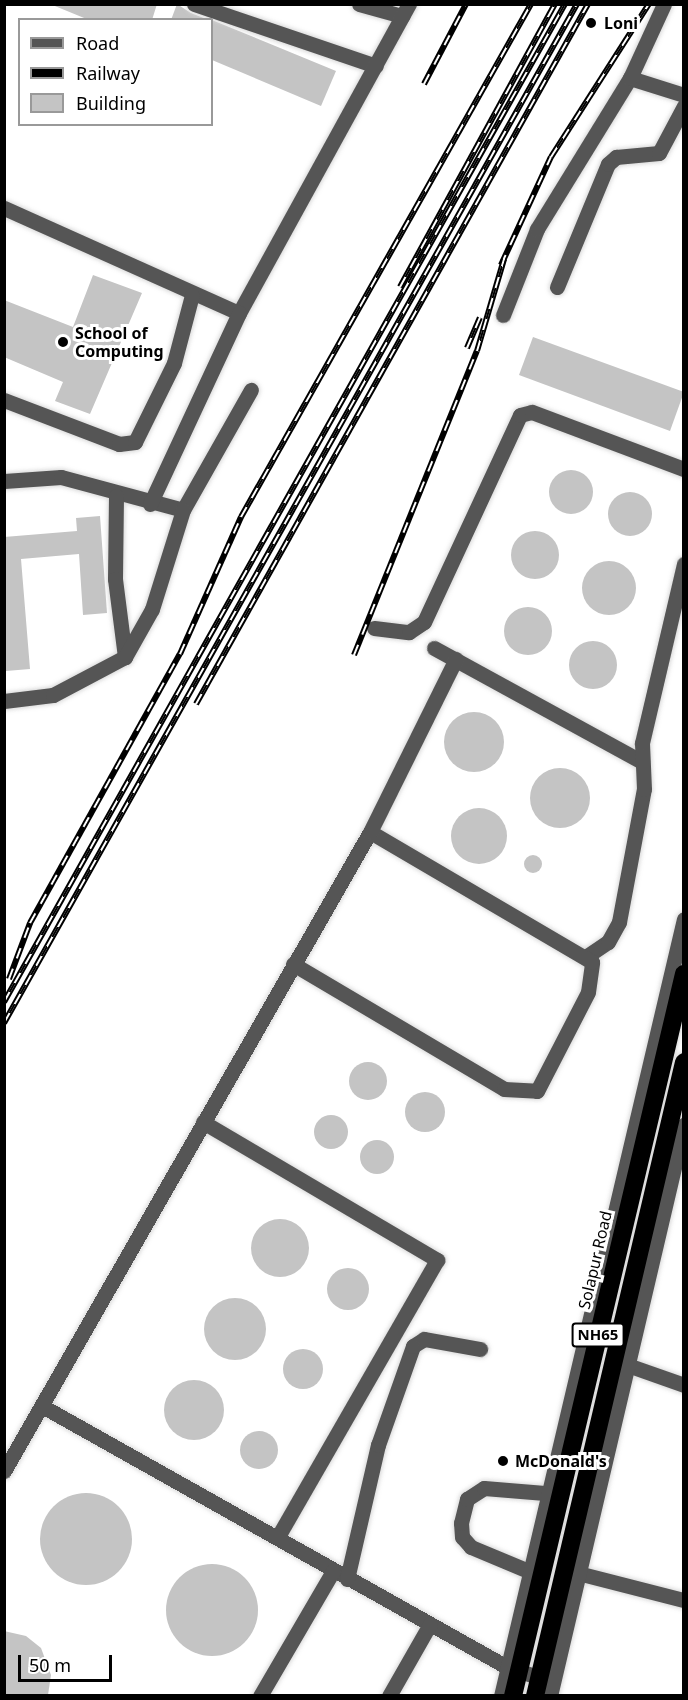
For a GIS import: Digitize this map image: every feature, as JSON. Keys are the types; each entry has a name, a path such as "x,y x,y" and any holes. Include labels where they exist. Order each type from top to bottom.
{"highway":[{"name":"Solapur Road","path":"513,1695 513,1670 535,1574 684,974"},
{"name":"NH65","path":"537,1687 572,1571 684,1062"},
{"path":"658,1078 679,1083"}],"street":[{"path":"194,4 376,66"},
{"path":"150,504 239,313 405,10 359,4"},
{"path":"503,315 537,229 630,78 663,4"},
{"path":"630,78 684,95"},
{"path":"557,287 608,164 616,157 659,153 684,106"},
{"path":"4,208 192,295 239,313"},
{"path":"4,400 119,444 135,442 174,363 192,295"},
{"path":"4,701 53,695 125,657 152,609 183,510 251,390"},
{"path":"374,628 409,632 424,622 520,415 532,412 684,469"},
{"path":"4,481 61,477 116,496 183,510"},
{"path":"116,496 115,579 125,657"},
{"path":"587,956 608,942 619,922 644,789 642,762 684,564"},
{"path":"434,648 642,762"},
{"path":"4,1471 370,832 456,659"},
{"path":"293,964 504,1089 529,1095 537,1091 588,992 593,973 587,956 370,832"},
{"path":"535,1574 471,1547 462,1537 462,1523 467,1499 484,1488 554,1494 684,919"},
{"path":"203,1122 437,1260 278,1537"},
{"path":"684,1125 681,1150 619,1362 684,1385"},
{"path":"347,1579 378,1445 413,1346 424,1340 480,1349"},
{"path":"42,1406 513,1670 537,1687"},
{"path":"260,1695 333,1571"},
{"path":"550,1695 572,1571 684,1600"},
{"path":"389,1695 430,1624"},
{"path":"501,1695 513,1670"}],"building":[{"path":"50,4 157,4 153,18 84,18"},
{"path":"177,4 204,18 172,18"},
{"path":"213,20 336,71 321,106 213,60"},
{"name":"School of Computing","path":"93,275 142,293 90,414 55,401 63,382 4,357 4,300 73,327"},
{"path":"533,337 684,392 670,431 519,375"},
{"path":"571,470 580,471 587,476 592,483 592,501 587,508 580,513 571,514 562,513 555,508 550,501 549,492 550,483 555,476 562,471"},
{"path":"630,492 645,499 652,514 645,529 630,536 615,529 608,514 615,499"},
{"path":"100,516 107,613 83,615 79,554 21,559 30,669 6,671 4,537 77,531 76,518"},
{"path":"530,531 540,531 555,541 559,555 555,569 549,575 540,579 530,579 515,569 511,560 511,550 521,535"},
{"path":"604,561 614,561 624,565 632,573 636,588 632,603 624,611 614,615 604,615 594,611 586,603 582,593 582,583 586,573 594,565"},
{"path":"528,607 545,614 552,631 545,648 528,655 511,648 504,631 511,614"},
{"path":"593,641 610,648 617,665 610,682 593,689 576,682 569,665 576,648"},
{"path":"468,712 480,712 491,717 499,725 504,742 502,754 491,767 480,772 468,772 457,767 449,759 444,748 444,736 449,725 457,717"},
{"path":"560,768 581,777 590,798 581,819 560,828 539,819 530,798 539,777"},
{"path":"474,808 484,808 499,816 505,825 507,836 505,847 499,856 484,864 474,864 463,859 456,852 451,841 451,831 456,820 463,813"},
{"path":"533,855 539,858 542,864 539,870 533,873 527,870 524,864 527,858"},
{"path":"368,1062 382,1067 387,1081 382,1095 368,1100 354,1095 349,1081 354,1067"},
{"path":"425,1092 439,1098 445,1112 439,1126 425,1132 411,1126 405,1112 411,1098"},
{"path":"331,1115 343,1120 348,1132 343,1144 331,1149 319,1144 314,1132 319,1120"},
{"path":"377,1140 389,1145 394,1157 389,1169 377,1174 365,1169 360,1157 365,1145"},
{"path":"274,1219 286,1219 301,1227 309,1242 309,1254 301,1269 286,1277 274,1277 259,1269 251,1254 251,1242 259,1227"},
{"path":"348,1268 363,1274 369,1289 363,1304 348,1310 333,1304 327,1289 333,1274"},
{"path":"235,1298 257,1307 266,1329 257,1351 235,1360 213,1351 204,1329 213,1307"},
{"path":"303,1349 311,1350 317,1355 322,1361 322,1377 317,1383 311,1388 303,1389 295,1388 289,1383 284,1377 283,1369 284,1361 289,1355 295,1350"},
{"path":"188,1380 200,1380 211,1385 219,1393 224,1410 222,1422 211,1435 200,1440 188,1440 177,1435 169,1427 164,1416 164,1404 169,1393 177,1385"},
{"path":"259,1431 273,1436 278,1450 273,1464 259,1469 245,1464 240,1450 245,1436"},
{"path":"86,1493 104,1496 119,1506 129,1521 132,1539 129,1557 119,1572 104,1582 86,1585 68,1582 53,1572 43,1557 40,1539 43,1521 53,1506 68,1496"},
{"path":"212,1564 230,1567 245,1577 255,1592 258,1610 255,1628 245,1643 230,1653 212,1656 194,1653 179,1643 169,1628 166,1610 169,1592 179,1577 194,1567"},
{"path":"4,1631 26,1636 41,1648 51,1675 48,1695 4,1695"}],"railway":[{"path":"424,84 466,4"},
{"path":"9,979 30,923 180,654 241,517 531,4"},
{"path":"400,287 555,4"},
{"path":"4,1002 565,4"},
{"path":"4,1023 577,4"},
{"path":"196,704 588,4"},
{"path":"501,265 551,157 649,4"},
{"path":"354,655 477,351 504,259"},
{"path":"467,348 480,318"}],"place":[{"name":"Loni","path":"591,23"},
{"name":"School of Computing","path":"63,342"},
{"name":"McDonald's","path":"503,1461"}]}
